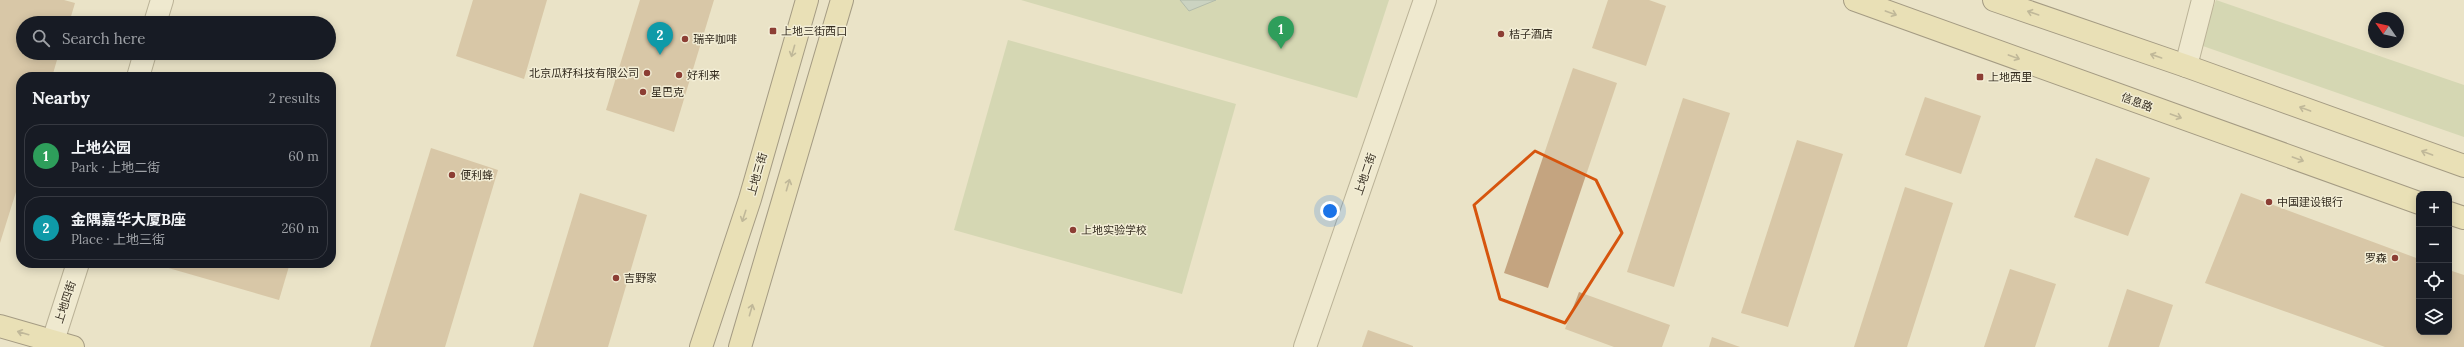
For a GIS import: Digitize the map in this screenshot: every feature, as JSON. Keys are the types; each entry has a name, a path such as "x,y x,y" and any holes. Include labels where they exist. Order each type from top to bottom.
{"main road":[{"name":"上地三街","path":"701,347 750,199 807,0"},
{"path":"740,347 842,0"},
{"path":"1994,0 2186,66 2464,166"},
{"name":"信息路","path":"1858,1 2416,201"},
{"path":"2452,214 2464,218"},
{"path":"0,326 63,344"}],"street":[{"path":"157,16 162,0"},
{"name":"上地二街","path":"1305,347 1425,0"},
{"path":"2186,66 2203,0"},
{"path":"140,72 144,60"},
{"name":"上地四街","path":"63,344 77,268"}],"highlighted area":[{"path":"1535,151 1596,180 1622,233 1565,323 1500,299 1474,205"}],"green space":[{"path":"1021,0 1389,0 1357,98"},
{"path":"2216,0 2464,85 2464,137 2200,45"},
{"path":"1008,40 1236,104 1182,294 954,230"}],"water":[{"path":"1180,0 1216,0 1189,11"}],"building":[{"path":"0,0 64,0 75,3 71,16 16,16 16,60 57,60 53,72 16,72 16,192 0,243"},
{"path":"473,0 547,0 524,79 456,56"},
{"path":"640,0 714,0 674,132 606,110"},
{"path":"1608,0 1649,0 1666,6 1646,66 1592,48"},
{"path":"1573,68 1617,83 1548,288 1504,273"},
{"path":"1925,97 1981,116 1961,174 1905,155"},
{"path":"1683,98 1730,113 1674,287 1627,272"},
{"path":"1797,140 1843,154 1788,327 1741,313"},
{"path":"431,148 498,170 445,347 370,347"},
{"path":"2096,158 2150,178 2128,236 2074,217"},
{"path":"1905,187 1953,203 1907,347 1854,347"},
{"path":"580,193 647,215 608,347 533,347"},
{"path":"2241,193 2416,258 2416,335 2452,335 2452,271 2464,275 2464,347 2385,347 2205,283"},
{"path":"168,268 289,268 279,300"},
{"path":"2010,269 2056,284 2035,347 1984,347"},
{"path":"2127,289 2173,305 2159,347 2108,347"},
{"path":"1579,292 1670,325 1662,347 1614,347 1565,329"},
{"path":"1368,330 1413,346 1413,347 1362,347"},
{"path":"1712,337 1740,347 1709,347"}],"place":[{"name":"上地三街西口","path":"773,31"},
{"name":"桔子酒店","path":"1501,34"},
{"name":"瑞辛咖啡","path":"685,39"},
{"name":"上地公园","path":"1281,49"},
{"name":"金隅嘉华大厦B座","path":"660,55"},
{"name":"北京瓜籽科技有限公司","path":"647,73"},
{"name":"好利来","path":"679,75"},
{"name":"上地西里","path":"1980,77"},
{"name":"星巴克","path":"643,92"},
{"name":"便利蜂","path":"452,175"},
{"name":"中国建设银行","path":"2269,202"},
{"name":"上地实验学校","path":"1073,230"},
{"name":"罗森","path":"2395,258"},
{"name":"吉野家","path":"616,278"}]}
